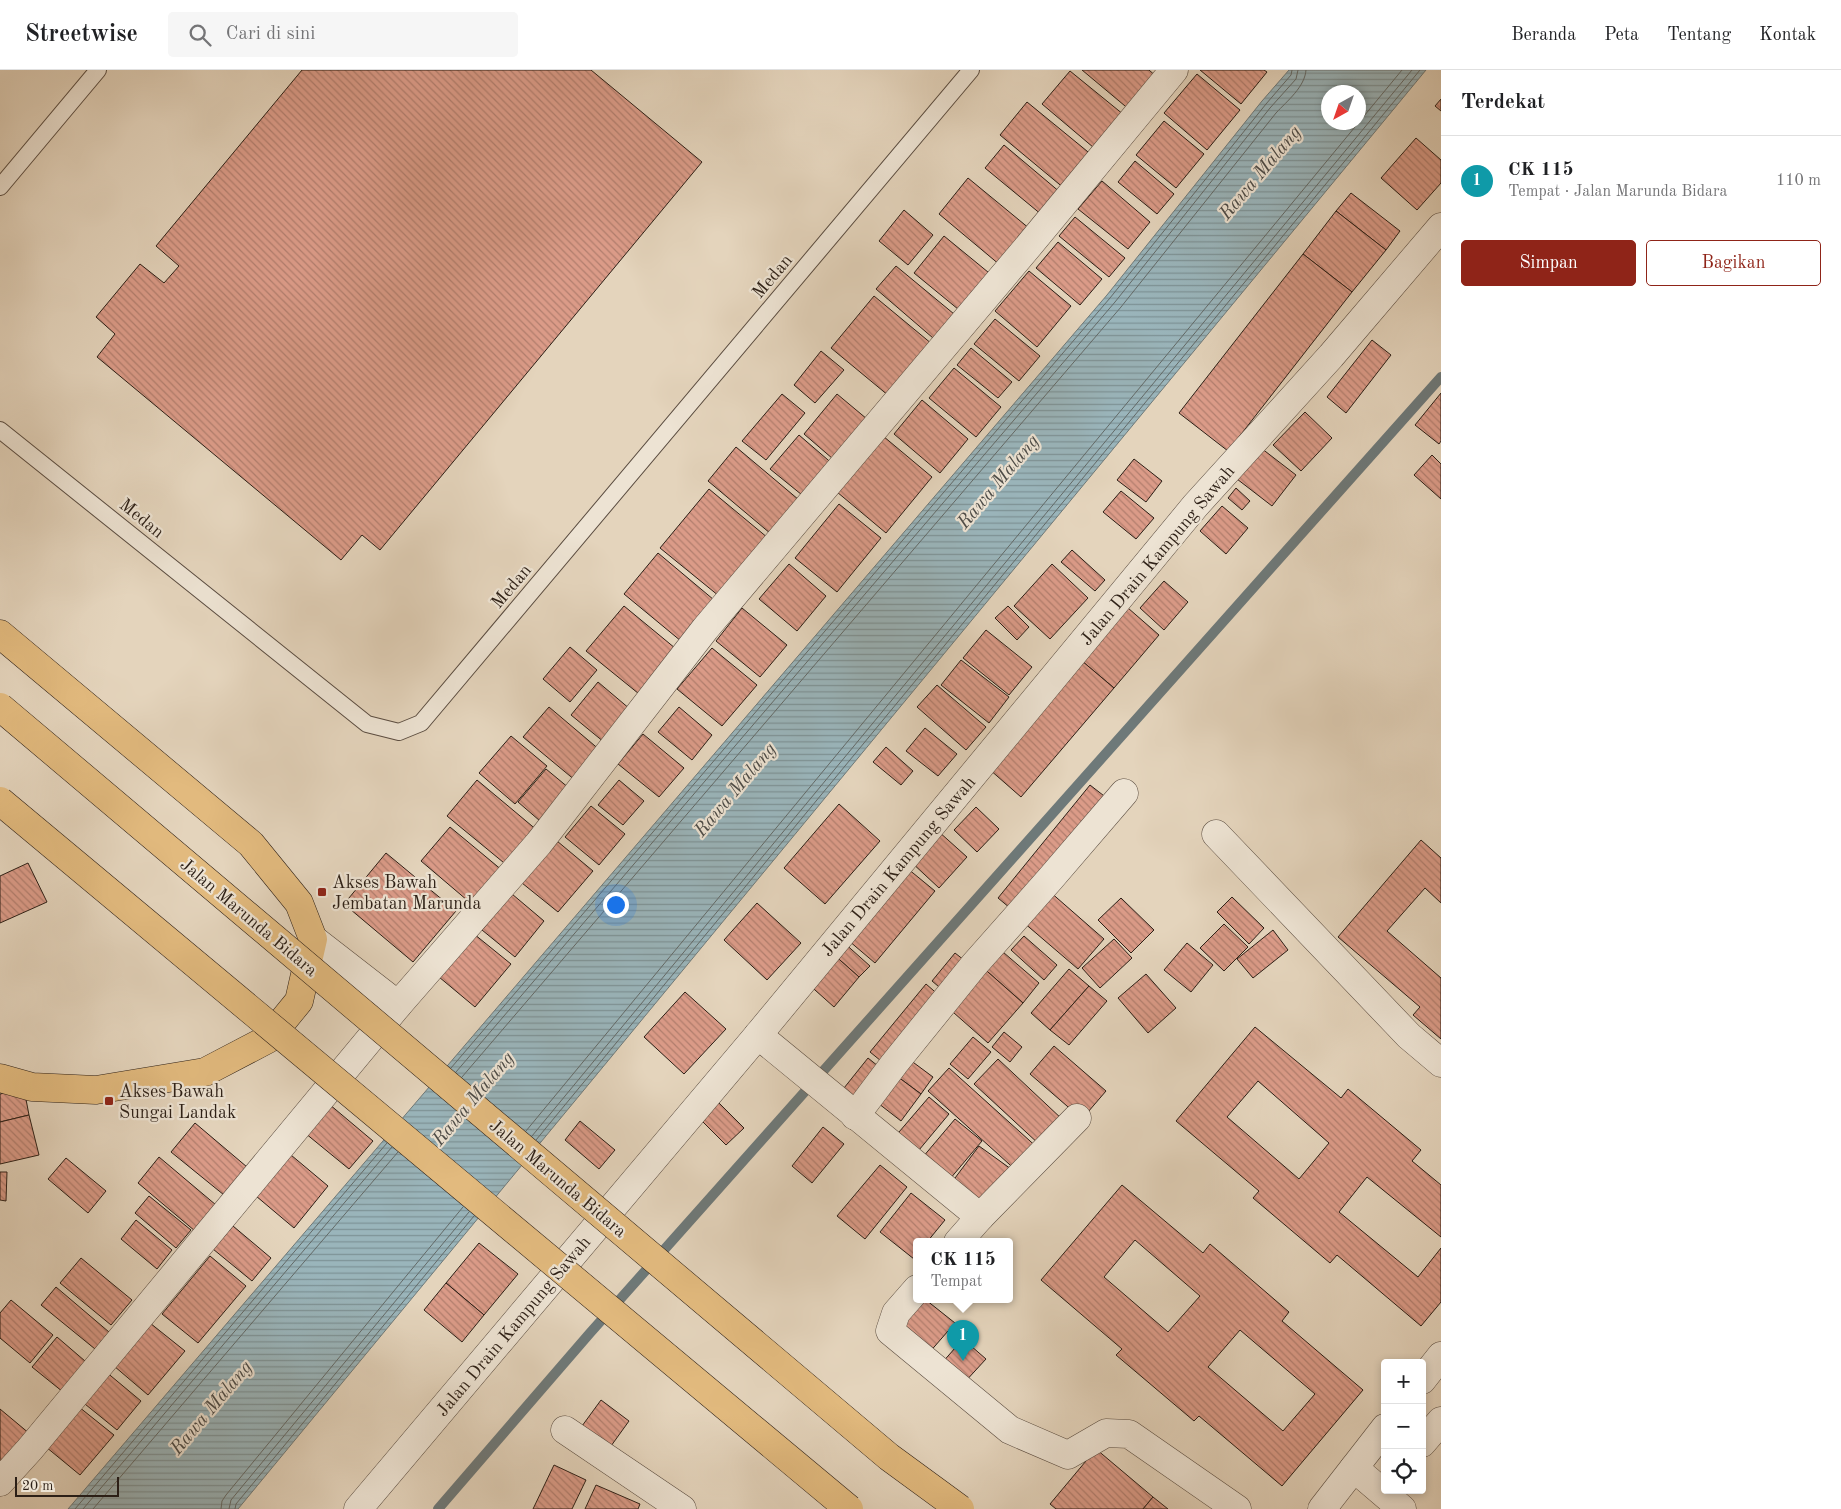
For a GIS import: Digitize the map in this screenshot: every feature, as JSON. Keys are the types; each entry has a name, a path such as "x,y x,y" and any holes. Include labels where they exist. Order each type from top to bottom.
{"main road":[{"path":"0,634 252,844 299,903 313,939 299,1001 268,1039 205,1072 96,1090 32,1087 0,1078"},
{"name":"Jalan Marunda Bidara","path":"0,707 889,1457 960,1509"},
{"path":"0,801 849,1509"}],"street":[{"path":"0,1482 398,1005 539,843 711,622 1026,249 1174,70"},
{"name":"Jalan Drain Kampung Sawah","path":"358,1509 758,1035 1195,506 1331,356 1441,227"},
{"path":"847,1109 894,1064 974,965 1124,793"},
{"path":"1216,834 1409,1036 1441,1063"},
{"path":"313,939 398,1005"},
{"path":"758,1035 980,1217"},
{"path":"268,1039 328,1088"},
{"path":"962,1238 1077,1118"},
{"path":"913,1294 896,1313 890,1331 1010,1430 1068,1455 1106,1433 1129,1434 1237,1509"},
{"path":"1426,1375 1441,1356"},
{"path":"1426,1438 1441,1421"},
{"path":"565,1430 682,1509"},
{"path":"1322,1509 1381,1433"},
{"path":"1354,1468 1389,1496"}],"lane":[{"path":"0,187 98,70"},
{"name":"Medan","path":"0,430 367,724 399,732 421,723 971,70"}],"water":[{"name":"Rawa Malang","path":"1289,70 1426,70 238,1509 68,1509 1107,295"}],"building":[{"path":"302,70 591,70 702,162 380,550 362,535 341,560 97,357 115,334 96,317 140,264 164,283 179,266 156,246"},
{"path":"1082,70 1149,70 1158,78 1131,111"},
{"path":"1200,70 1264,70 1267,72 1241,104"},
{"path":"1070,71 1129,119 1100,153 1042,104"},
{"path":"1197,74 1240,110 1207,150 1164,113"},
{"path":"1441,99 1441,111 1435,106"},
{"path":"1027,102 1093,156 1065,189 1000,135"},
{"path":"1164,121 1204,154 1176,188 1136,155"},
{"path":"1416,138 1441,160 1441,183 1417,210 1381,178"},
{"path":"1004,145 1061,193 1042,215 985,168"},
{"path":"1135,161 1174,194 1157,214 1118,182"},
{"path":"968,178 1030,229 1000,265 939,214"},
{"path":"1102,181 1150,222 1128,249 1078,209"},
{"path":"1351,193 1400,231 1386,250 1336,211"},
{"path":"904,210 933,235 908,265 879,241"},
{"path":"1336,211 1386,250 1352,292 1303,254"},
{"path":"1075,217 1125,258 1109,277 1059,236"},
{"path":"944,236 994,277 964,314 914,273"},
{"path":"1058,242 1102,279 1080,305 1036,268"},
{"path":"1303,254 1352,292 1228,451 1179,413"},
{"path":"896,266 954,314 933,338 876,289"},
{"path":"1029,271 1071,306 1037,347 995,311"},
{"path":"874,296 932,344 889,396 831,348"},
{"path":"995,319 1040,356 1019,381 974,344"},
{"path":"1372,340 1391,355 1346,413 1327,397"},
{"path":"971,348 1012,382 998,398 957,365"},
{"path":"821,351 844,370 815,403 794,385"},
{"path":"954,368 1001,407 976,437 929,398"},
{"path":"1441,393 1441,441 1439,444 1415,425"},
{"path":"782,394 805,413 766,460 742,441"},
{"path":"837,394 873,424 840,465 804,434"},
{"path":"922,400 968,439 940,473 894,434"},
{"path":"1305,412 1332,438 1301,471 1273,445"},
{"path":"799,435 835,466 807,499 770,469"},
{"path":"883,436 932,477 886,533 837,492"},
{"path":"736,447 805,505 777,539 708,481"},
{"path":"1261,448 1296,475 1272,506 1237,479"},
{"path":"1432,455 1441,464 1441,499 1414,475"},
{"path":"1134,459 1162,481 1146,502 1117,480"},
{"path":"1236,488 1250,501 1242,510 1228,498"},
{"path":"709,489 768,538 719,596 660,548"},
{"path":"1121,491 1154,518 1136,539 1103,512"},
{"path":"839,504 881,538 837,592 795,558"},
{"path":"1222,506 1248,528 1226,554 1200,531"},
{"path":"1072,550 1105,580 1095,591 1061,562"},
{"path":"658,553 720,605 687,646 624,594"},
{"path":"789,564 826,596 797,631 759,599"},
{"path":"1052,564 1088,598 1050,639 1014,606"},
{"path":"1164,581 1188,602 1164,630 1140,608"},
{"path":"624,606 681,653 644,698 586,651"},
{"path":"1008,606 1029,627 1017,640 995,618"},
{"path":"742,608 787,645 760,677 716,641"},
{"path":"1128,608 1159,635 1114,688 1082,661"},
{"path":"986,630 1032,667 1009,695 963,658"},
{"path":"570,647 597,670 570,702 543,679"},
{"path":"712,648 757,685 722,726 677,689"},
{"path":"961,660 1009,697 989,723 941,685"},
{"path":"1082,661 1114,688 1021,797 989,769"},
{"path":"598,682 637,715 610,747 571,715"},
{"path":"937,685 986,727 966,750 917,707"},
{"path":"549,707 601,751 576,781 523,737"},
{"path":"679,707 712,735 692,760 658,732"},
{"path":"925,728 957,754 938,776 906,751"},
{"path":"643,734 684,768 659,797 618,764"},
{"path":"511,736 547,766 515,804 479,773"},
{"path":"886,747 913,771 901,785 873,762"},
{"path":"546,769 575,793 547,827 518,802"},
{"path":"477,780 538,831 509,867 447,816"},
{"path":"619,780 644,801 623,825 598,805"},
{"path":"1090,785 1108,799 1016,913 998,898"},
{"path":"839,804 880,841 825,904 784,868"},
{"path":"591,806 625,834 599,865 565,837"},
{"path":"976,807 999,829 977,852 954,830"},
{"path":"450,827 503,871 474,906 421,861"},
{"path":"938,831 967,857 939,888 910,861"},
{"path":"1421,840 1441,858 1441,903 1425,888 1387,931 1441,978 1441,1039 1413,1015 1420,1007 1338,937"},
{"path":"557,841 593,871 558,912 522,883"},
{"path":"386,853 456,911 413,962 344,904"},
{"path":"28,863 47,902 0,923 0,876"},
{"path":"902,864 935,891 875,963 842,935"},
{"path":"1049,891 1104,939 1078,969 1023,922"},
{"path":"512,894 544,921 515,957 482,930"},
{"path":"1232,897 1264,928 1249,944 1217,912"},
{"path":"1121,898 1154,930 1131,953 1098,920"},
{"path":"757,903 801,943 767,980 724,940"},
{"path":"1224,924 1248,947 1224,971 1200,948"},
{"path":"1273,930 1288,950 1253,978 1237,959"},
{"path":"474,934 511,964 475,1007 439,977"},
{"path":"1024,936 1057,965 1044,980 1011,950"},
{"path":"1114,939 1132,958 1100,988 1082,968"},
{"path":"842,941 870,966 859,977 832,953"},
{"path":"1187,943 1213,965 1191,992 1164,970"},
{"path":"996,946 1039,983 1023,1003 980,965"},
{"path":"832,953 859,977 834,1007 806,982"},
{"path":"955,953 969,964 945,992 932,981"},
{"path":"980,965 1023,1003 988,1043 945,1005"},
{"path":"1069,969 1089,986 1050,1030 1031,1013"},
{"path":"1146,974 1176,1008 1148,1033 1118,998"},
{"path":"926,984 941,997 886,1065 870,1052"},
{"path":"1089,986 1107,1001 1069,1045 1050,1030"},
{"path":"685,992 726,1029 684,1074 644,1037"},
{"path":"1255,1027 1341,1098 1348,1089 1421,1150 1412,1161 1441,1185 1441,1237 1367,1177 1339,1212 1418,1277 1441,1248 1441,1302 1421,1326 1337,1255 1330,1263 1253,1198 1259,1191 1176,1121","holes":["1258,1081 1329,1143 1299,1179 1227,1117"]},
{"path":"1004,1032 1022,1047 1010,1062 992,1047"},
{"path":"973,1037 991,1052 968,1079 950,1064"},
{"path":"1054,1046 1106,1091 1082,1119 1030,1074"},
{"path":"906,1057 933,1077 921,1094 894,1074"},
{"path":"868,1058 883,1070 855,1105 840,1093"},
{"path":"998,1059 1063,1120 1040,1145 974,1084"},
{"path":"949,1068 1040,1150 1019,1173 928,1091"},
{"path":"894,1074 921,1094 901,1121 874,1100"},
{"path":"24,1089 29,1115 0,1122 0,1094"},
{"path":"929,1097 949,1114 914,1156 893,1139"},
{"path":"717,1101 744,1128 726,1145 700,1119"},
{"path":"329,1104 373,1141 349,1169 305,1133"},
{"path":"29,1115 39,1155 0,1164 0,1122"},
{"path":"955,1119 982,1141 944,1186 917,1164"},
{"path":"580,1121 615,1150 599,1169 565,1140"},
{"path":"195,1123 247,1167 224,1195 171,1152"},
{"path":"823,1127 844,1144 812,1183 792,1166"},
{"path":"979,1146 1011,1169 984,1206 952,1182"},
{"path":"291,1155 328,1186 294,1228 256,1196"},
{"path":"159,1157 216,1205 195,1231 138,1183"},
{"path":"66,1158 106,1191 88,1213 48,1179"},
{"path":"880,1165 907,1187 865,1239 837,1216"},
{"path":"0,1172 7,1172 6,1201 0,1200"},
{"path":"1122,1185 1203,1253 1210,1244 1289,1312 1282,1321 1363,1390 1282,1486 1199,1416 1194,1421 1116,1355 1122,1349 1041,1280","holes":["1135,1240 1200,1296 1168,1332 1104,1277","1240,1330 1315,1394 1283,1431 1208,1367"]},
{"path":"911,1193 945,1220 930,1238 913,1238 913,1258 880,1232"},
{"path":"149,1196 191,1230 176,1248 135,1213"},
{"path":"136,1220 172,1250 157,1269 121,1239"},
{"path":"233,1226 271,1258 252,1281 213,1249"},
{"path":"479,1243 518,1274 484,1315 446,1283"},
{"path":"210,1256 246,1286 198,1343 162,1314"},
{"path":"81,1258 132,1300 111,1325 60,1283"},
{"path":"446,1283 484,1315 462,1342 424,1310"},
{"path":"56,1287 109,1332 95,1349 41,1305"},
{"path":"11,1300 53,1335 30,1363 0,1338 0,1313"},
{"path":"914,1303 930,1303 955,1323 928,1354 893,1326"},
{"path":"150,1323 185,1351 148,1395 114,1366"},
{"path":"57,1337 92,1367 68,1396 32,1367"},
{"path":"963,1339 986,1359 963,1384 941,1364"},
{"path":"105,1371 141,1401 117,1430 80,1400"},
{"path":"601,1400 629,1421 611,1446 582,1426"},
{"path":"79,1407 114,1435 80,1475 46,1447"},
{"path":"0,1409 30,1434 0,1470"},
{"path":"1096,1449 1153,1497 1143,1509 1056,1509 1050,1504"},
{"path":"554,1465 586,1480 572,1509 533,1509"},
{"path":"596,1485 640,1504 638,1509 585,1509"},
{"path":"1153,1497 1168,1509 1143,1509"}],"waterway":[{"path":"438,1509 590,1333 1441,377"}],"place":[{"name":"Akses Bawah Jembatan Marunda","path":"322,892"},
{"name":"Akses Bawah Sungai Landak","path":"109,1101"},
{"name":"CK 115","path":"963,1361"}]}
